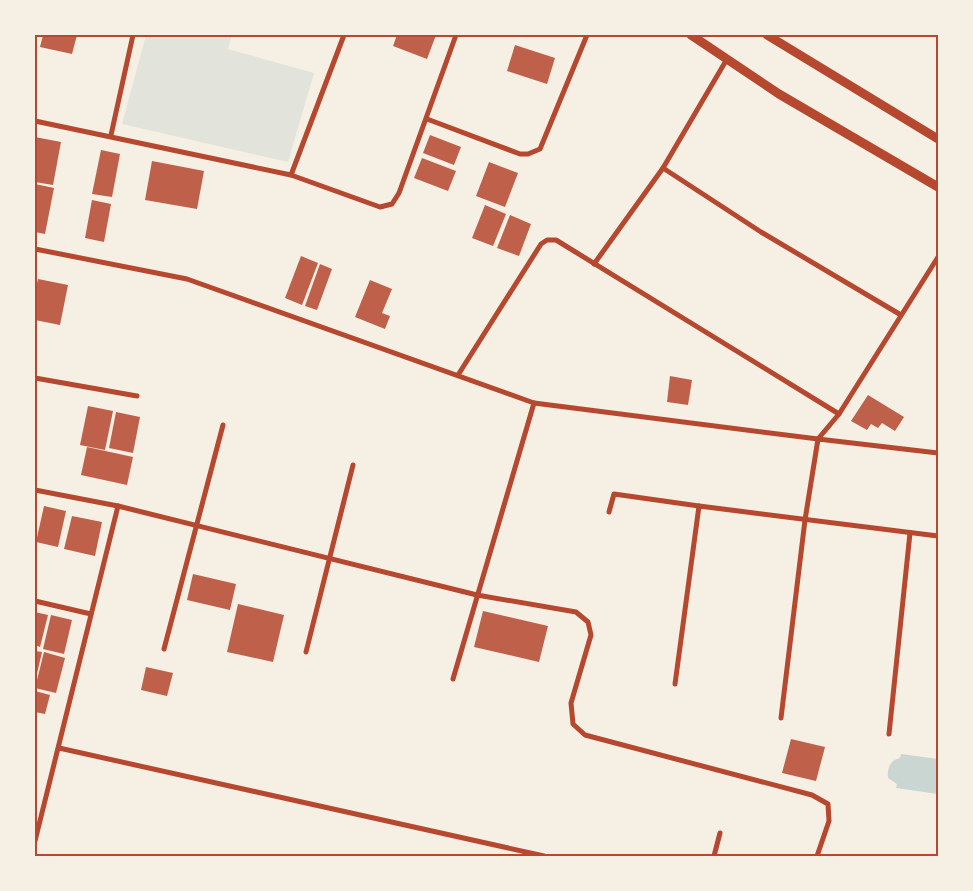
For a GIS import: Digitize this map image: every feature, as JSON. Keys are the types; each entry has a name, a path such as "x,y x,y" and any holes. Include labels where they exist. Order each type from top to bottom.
{"street":[{"path":"111,136 133,35"},
{"path":"291,175 344,35"},
{"path":"35,121 291,175 370,205 389,206 399,193 456,35"},
{"path":"427,119 520,154 540,149 587,35"},
{"path":"691,35 778,94 938,187"},
{"path":"767,35 938,139"},
{"path":"594,264 664,168 727,59"},
{"path":"664,168 761,232 901,315"},
{"path":"458,376 545,241 556,240 839,414"},
{"path":"35,249 186,279 534,403 938,453"},
{"path":"781,718 805,520 818,439 839,414 938,257"},
{"path":"35,378 137,396"},
{"path":"453,679 534,403"},
{"path":"164,649 222,425"},
{"path":"306,652 353,465"},
{"path":"35,490 118,506 477,595 576,612 588,622 591,635 571,703 573,724 585,735 812,796 828,804 829,821 817,856"},
{"path":"610,512 614,494 938,536"},
{"path":"35,841 118,506"},
{"path":"675,684 699,506"},
{"path":"889,734 910,533"},
{"path":"35,601 91,614"},
{"path":"59,748 544,856"},
{"path":"714,856 720,833"}],"shaded area":[{"path":"146,35 232,35 228,49 314,73 288,162 122,124"},
{"path":"901,754 938,759 938,794 896,788 897,784 888,778 888,771 890,765 900,758"}],"building":[{"path":"43,35 77,35 72,54 40,47"},
{"path":"397,35 436,35 427,59 393,46"},
{"path":"515,45 555,58 547,84 507,71"},
{"path":"430,135 461,147 454,165 423,153"},
{"path":"35,137 61,142 53,185 35,182"},
{"path":"101,150 120,154 112,197 92,194"},
{"path":"422,158 456,171 448,191 414,178"},
{"path":"152,161 204,171 197,209 145,200"},
{"path":"489,162 518,173 505,207 476,196"},
{"path":"35,184 54,188 45,234 35,232"},
{"path":"92,200 111,204 104,242 85,238"},
{"path":"485,205 506,214 493,246 472,238"},
{"path":"510,215 531,224 519,256 497,248"},
{"path":"301,256 318,263 302,305 285,298"},
{"path":"320,264 332,269 317,310 305,306"},
{"path":"38,279 68,285 60,325 35,320 35,292"},
{"path":"370,280 392,289 382,313 390,316 385,329 355,317"},
{"path":"670,376 692,380 688,405 667,402"},
{"path":"868,395 904,417 895,431 882,423 878,428 871,424 867,430 851,421"},
{"path":"88,406 113,411 105,450 80,445"},
{"path":"116,412 140,417 133,453 109,448"},
{"path":"87,447 133,457 127,485 81,475"},
{"path":"44,506 66,511 58,547 36,542"},
{"path":"72,516 102,522 95,556 64,549"},
{"path":"193,574 236,584 230,610 187,600"},
{"path":"238,604 284,615 273,662 227,652"},
{"path":"483,611 548,626 539,662 474,647"},
{"path":"35,612 48,615 40,647 35,645"},
{"path":"51,615 72,620 64,654 43,649"},
{"path":"35,651 42,652 36,678 35,678"},
{"path":"44,652 65,658 56,693 35,688"},
{"path":"146,667 173,673 167,696 141,690"},
{"path":"35,691 50,695 45,714 35,712"},
{"path":"791,739 825,747 816,781 782,773"}]}
